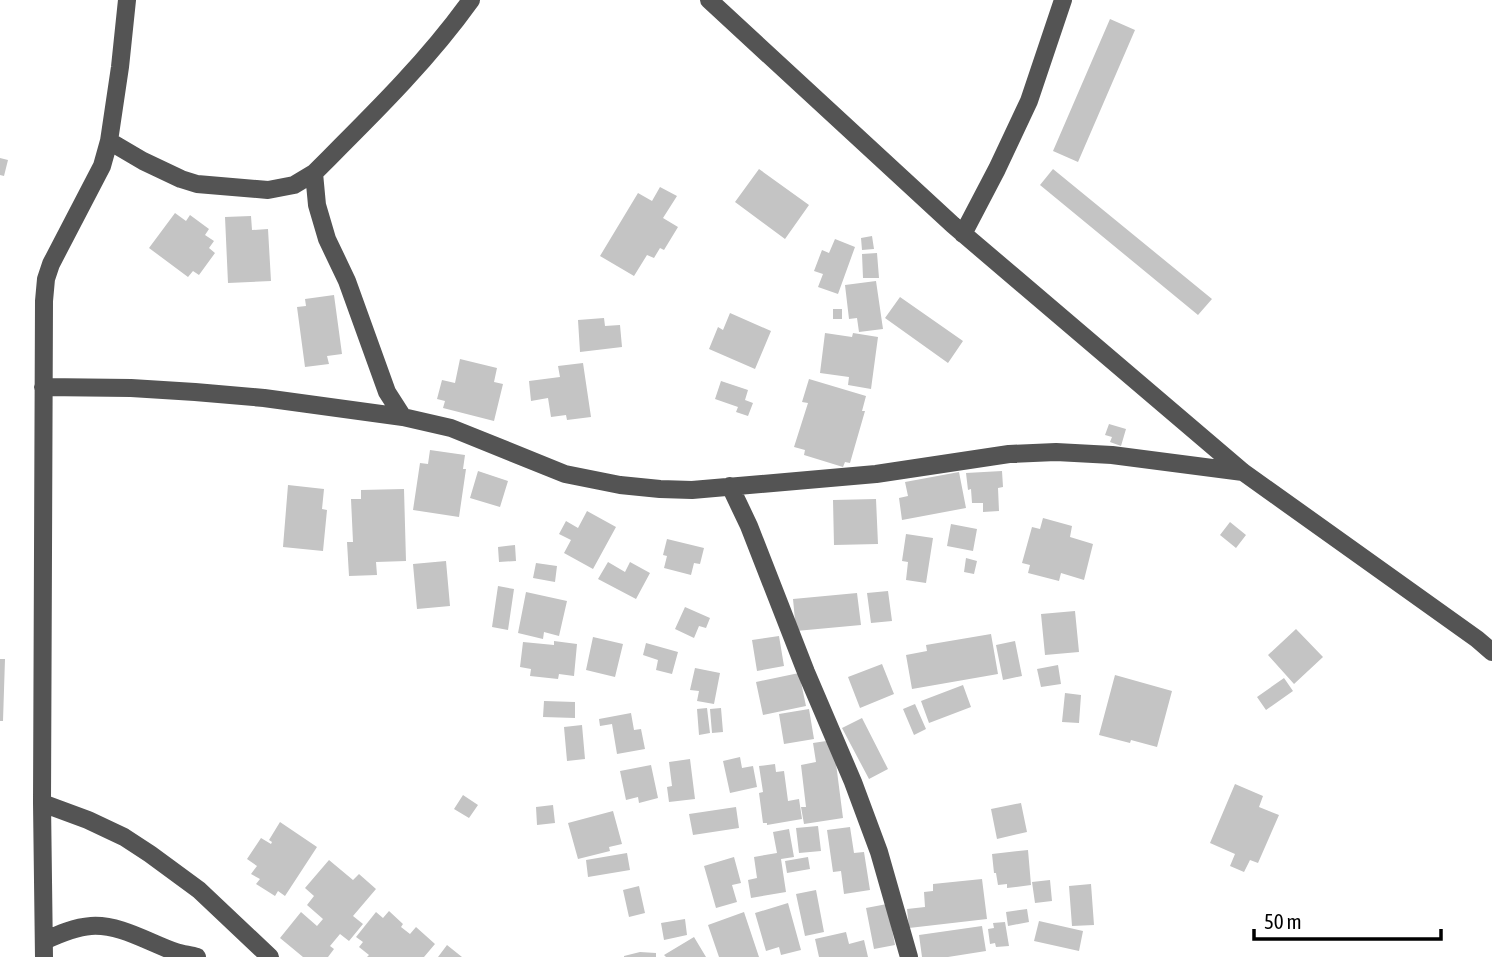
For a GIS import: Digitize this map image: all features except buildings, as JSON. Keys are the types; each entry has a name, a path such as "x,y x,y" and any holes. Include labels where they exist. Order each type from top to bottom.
{"street":[{"path":"44,949 43,387 46,279 51,264 102,166 109,141 127,0"},
{"path":"109,141 143,161 197,184 268,190 294,185 314,173 420,63 452,27 471,0"},
{"path":"709,0 963,234 1243,472 1492,652"},
{"path":"963,234 1029,101 1063,0"},
{"path":"314,173 317,205 327,239 347,281 384,384 403,417"},
{"path":"43,387 195,392 264,398 403,417 451,428 565,474 620,485 660,489 692,490 876,474 1009,454 1056,452 1112,455 1243,472"},
{"path":"730,486 749,526 806,672 853,782 890,888 909,957"},
{"path":"43,803 112,831 150,854 199,890 265,956"},
{"path":"44,949 74,929 93,926 112,928 176,953 197,957"}]}
